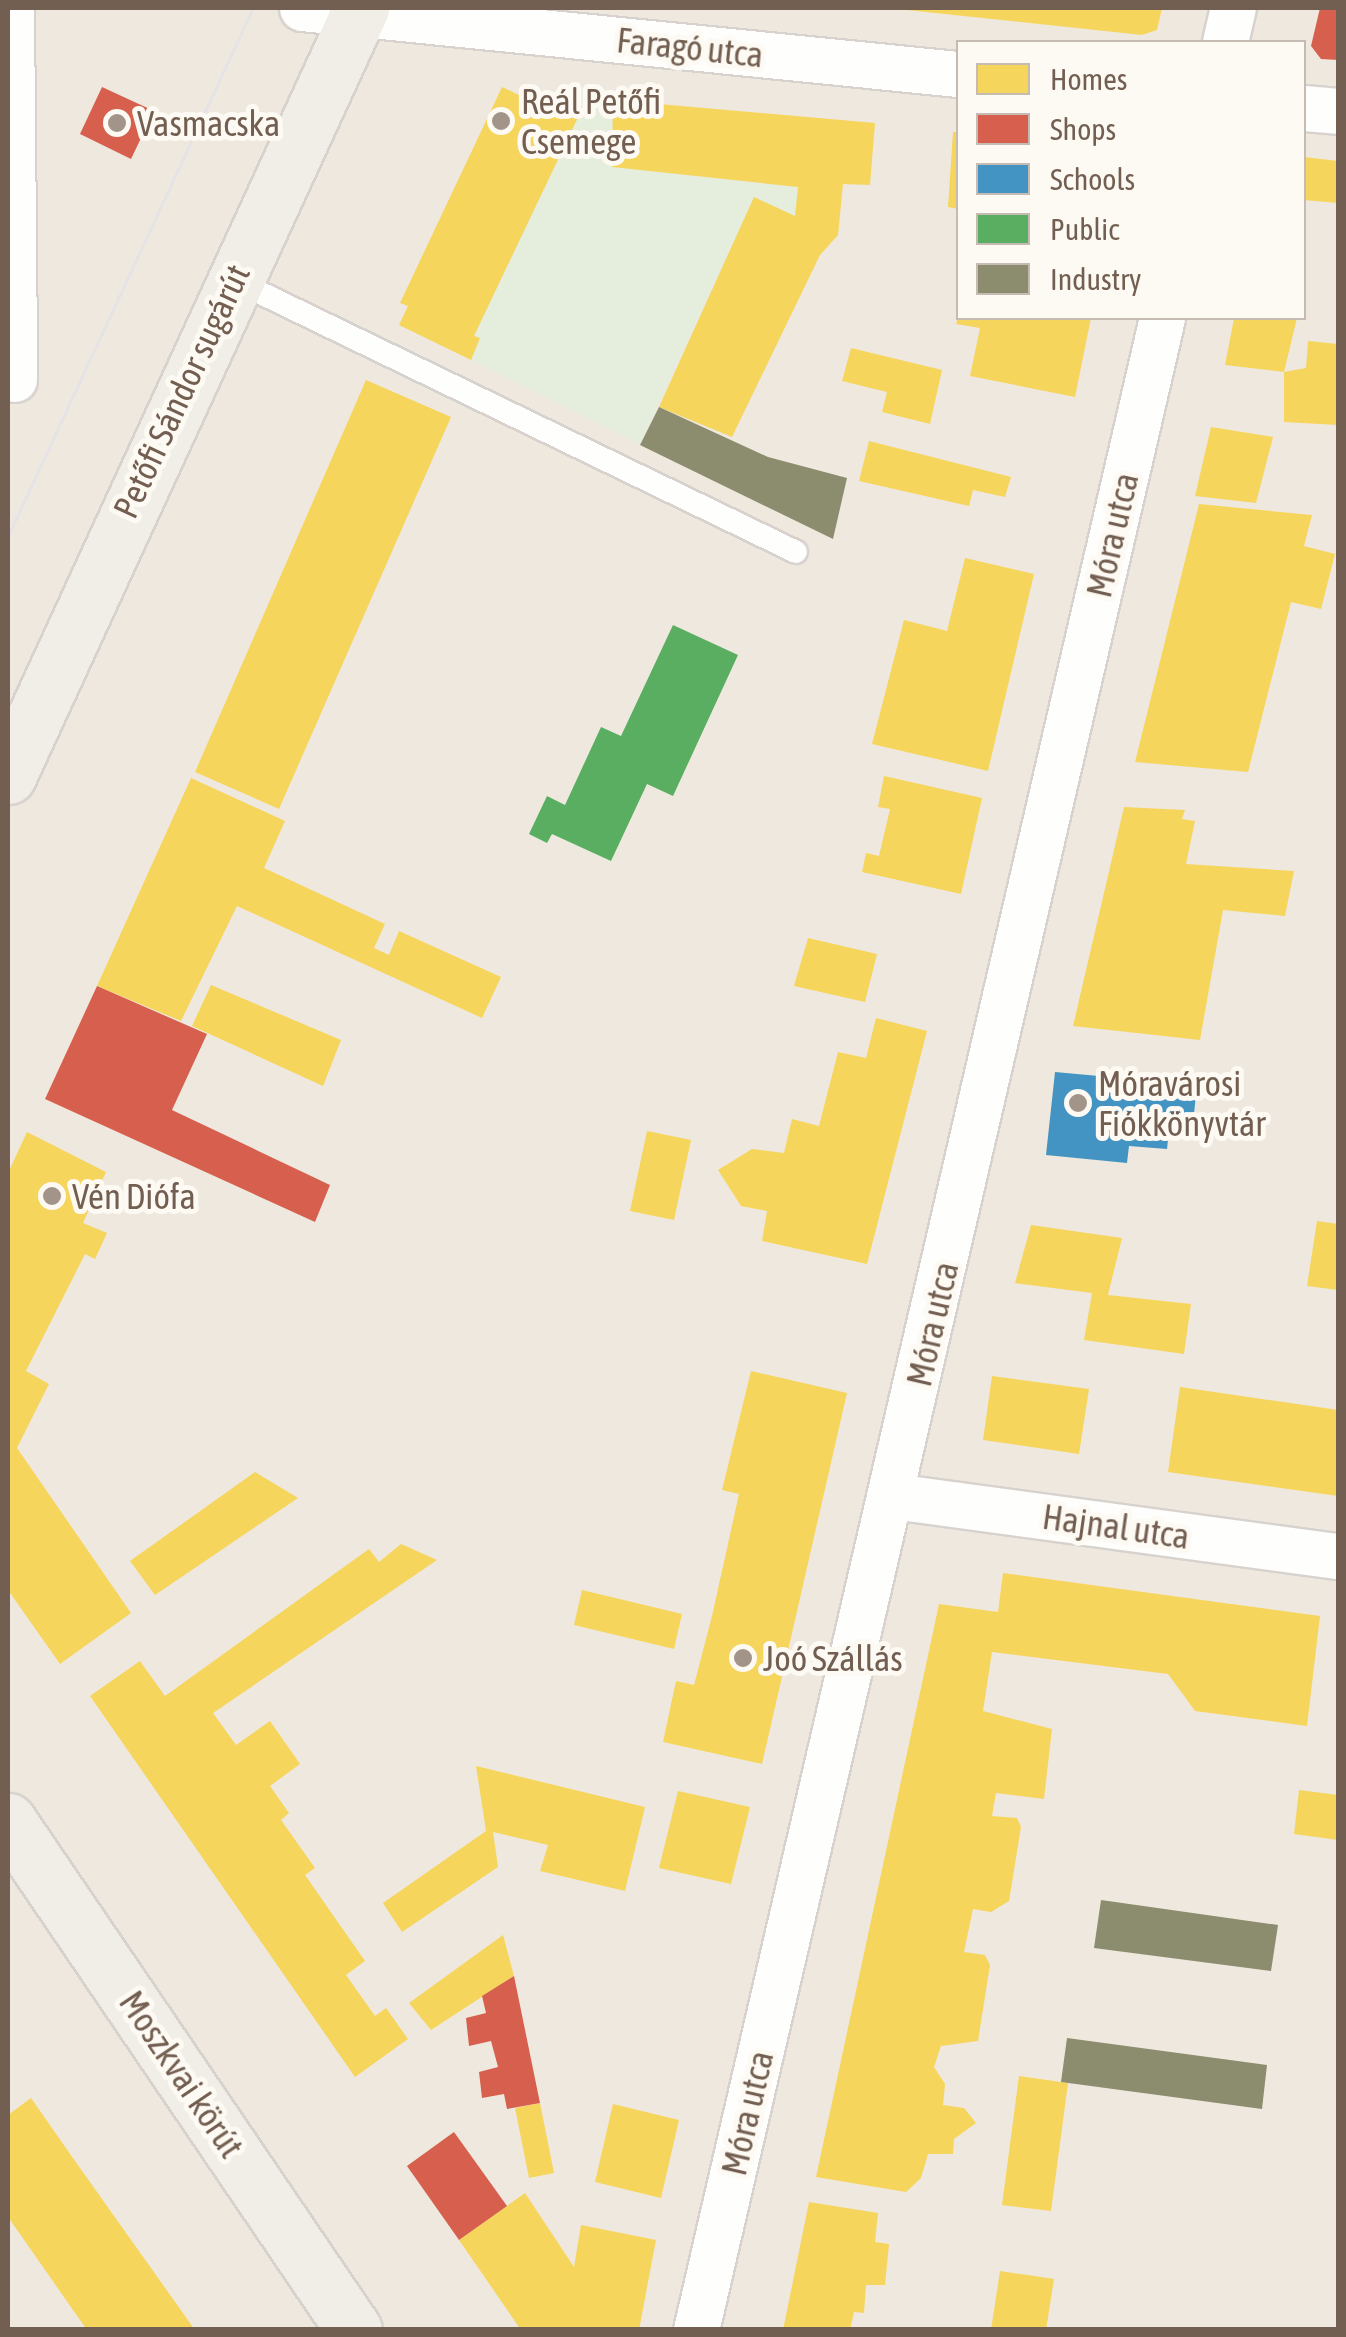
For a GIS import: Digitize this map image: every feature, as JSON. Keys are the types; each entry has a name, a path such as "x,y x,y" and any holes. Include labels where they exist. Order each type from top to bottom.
{"main road":[{"name":"Petőfi Sándor sugárút","path":"8,776 233,279 360,10"},
{"name":"Moszkvai körút","path":"8,1821 354,2330"}],"street":[{"path":"11,8 14,379"},
{"name":"Faragó utca","path":"302,8 360,10 956,74"},
{"path":"1226,40 1234,8"},
{"path":"1306,108 1338,111"},
{"name":"Móra utca","path":"696,2330 1162,320"},
{"name":"Hajnal utca","path":"892,1496 1338,1556"}],"lane":[{"path":"233,279 796,552"}],"shaded area":[{"path":"8,8 1338,8 1338,2329 8,2329"}],"green space":[{"path":"572,90 613,100 613,167 798,187 795,216 754,198 640,445 471,360 480,339 474,336 582,107 568,100"}],"building: Homes":[{"path":"888,8 1162,8 1157,30 1142,35"},
{"path":"502,87 551,110 559,95 583,107 474,336 480,338 471,360 399,325 408,306 400,303"},
{"path":"613,100 875,123 870,185 843,184 838,235 820,255 732,437 659,407 754,197 795,216 798,187 612,167"},
{"path":"953,132 956,132 956,209 948,207"},
{"path":"1306,157 1338,161 1338,203 1306,200"},
{"path":"957,320 1091,320 1075,397 970,376 980,328 956,324"},
{"path":"1234,320 1297,320 1284,372 1225,365"},
{"path":"1308,341 1338,344 1338,425 1284,422 1284,372 1306,368"},
{"path":"851,348 942,370 930,424 882,412 887,392 842,381"},
{"path":"366,380 451,417 279,809 195,772"},
{"path":"1211,427 1273,437 1256,503 1195,496"},
{"path":"869,441 1011,477 1005,497 973,490 969,506 859,481"},
{"path":"1199,504 1312,515 1304,546 1335,554 1321,609 1291,602 1248,772 1135,762"},
{"path":"965,558 1034,574 988,771 872,744 904,620 947,631"},
{"path":"884,776 982,798 961,894 862,872 866,853 879,856 890,809 878,807"},
{"path":"191,778 285,821 264,868 385,924 374,948 389,955 399,931 501,977 482,1018 237,906 181,1021 97,986"},
{"path":"1124,807 1185,810 1182,819 1195,821 1186,864 1294,871 1285,916 1223,910 1200,1040 1073,1026"},
{"path":"808,938 877,954 865,1002 794,986"},
{"path":"211,985 341,1040 323,1086 192,1026"},
{"path":"876,1018 927,1031 867,1264 762,1241 767,1211 741,1206 718,1170 752,1149 784,1153 792,1119 819,1126 838,1052 866,1058"},
{"path":"647,1131 691,1140 674,1220 630,1211"},
{"path":"27,1132 106,1172 83,1223 107,1233 95,1259 85,1254 26,1371 49,1384 17,1448 131,1613 60,1664 8,1590 8,1173"},
{"path":"1317,1221 1338,1224 1338,1290 1307,1286"},
{"path":"1031,1225 1122,1238 1108,1295 1191,1304 1184,1354 1084,1340 1092,1293 1015,1283"},
{"path":"751,1371 847,1393 762,1764 663,1742 676,1681 694,1685 712,1616 739,1494 722,1490"},
{"path":"992,1376 1089,1389 1079,1454 983,1440"},
{"path":"1180,1387 1338,1410 1338,1496 1168,1472"},
{"path":"255,1472 298,1498 155,1595 130,1561"},
{"path":"401,1544 437,1560 213,1713 236,1745 270,1721 300,1764 270,1786 289,1813 281,1820 315,1868 305,1875 365,1961 346,1975 375,2016 386,2008 408,2039 355,2077 90,1696 140,1661 165,1696 369,1549 379,1562"},
{"path":"1003,1573 1320,1616 1307,1726 1195,1711 1168,1674 992,1652 983,1711 1052,1729 1044,1799 996,1793 992,1816 1017,1818 1021,1827 1009,1901 991,1912 973,1909 964,1952 985,1955 990,1965 978,2041 941,2046 934,2067 945,2084 943,2105 964,2108 976,2123 954,2139 953,2154 928,2154 921,2178 906,2192 816,2177 939,1604 998,1612"},
{"path":"582,1590 682,1614 674,1649 574,1625"},
{"path":"476,1766 645,1807 625,1891 540,1871 548,1845 493,1832 498,1867 402,1932 383,1903 486,1831"},
{"path":"1299,1790 1338,1795 1338,1840 1294,1834"},
{"path":"678,1791 750,1807 731,1884 659,1868"},
{"path":"503,1935 514,1976 431,2030 409,2003"},
{"path":"1019,2076 1068,2083 1051,2211 1002,2205"},
{"path":"31,2098 195,2330 87,2330 8,2217 8,2115"},
{"path":"540,2103 554,2173 529,2178 515,2108"},
{"path":"613,2104 679,2120 661,2198 595,2182"},
{"path":"525,2193 574,2267 581,2225 656,2240 639,2330 521,2330 459,2240"},
{"path":"809,2202 878,2213 875,2242 889,2244 885,2285 866,2285 864,2313 854,2312 850,2330 783,2330"},
{"path":"1000,2271 1054,2279 1046,2330 991,2330"}],"building: Shops":[{"path":"1320,8 1338,8 1338,60 1321,59 1311,46"},
{"name":"Vasmacska","path":"102,87 154,111 131,159 80,134"},
{"path":"97,986 207,1034 172,1110 330,1185 315,1222 45,1099"},
{"path":"514,1976 540,2103 507,2109 504,2094 482,2098 479,2072 498,2067 491,2041 469,2046 466,2018 486,2013 482,1996"},
{"path":"454,2132 507,2206 459,2240 407,2166"}],"building: Schools":[{"path":"1055,1072 1197,1085 1192,1133 1169,1131 1167,1149 1129,1146 1127,1163 1046,1155"}],"building: Public":[{"path":"673,625 738,655 673,796 647,784 611,861 552,834 547,843 529,834 547,796 565,805 601,727 621,736"}],"building: Industry":[{"path":"659,407 768,457 847,478 833,539 640,445"},
{"path":"1101,1900 1278,1925 1271,1971 1094,1948"},
{"path":"1067,2038 1267,2065 1262,2109 1061,2082"}],"tram line":[{"path":"8,536 253,8"}],"place":[{"name":"Reál Petőfi Csemege","path":"501,121"},
{"name":"Vasmacska","path":"117,123"},
{"name":"Móravárosi Fiókkönyvtár","path":"1078,1103"},
{"name":"Vén Diófa","path":"52,1196"},
{"name":"Joó Szállás","path":"743,1658"}]}
